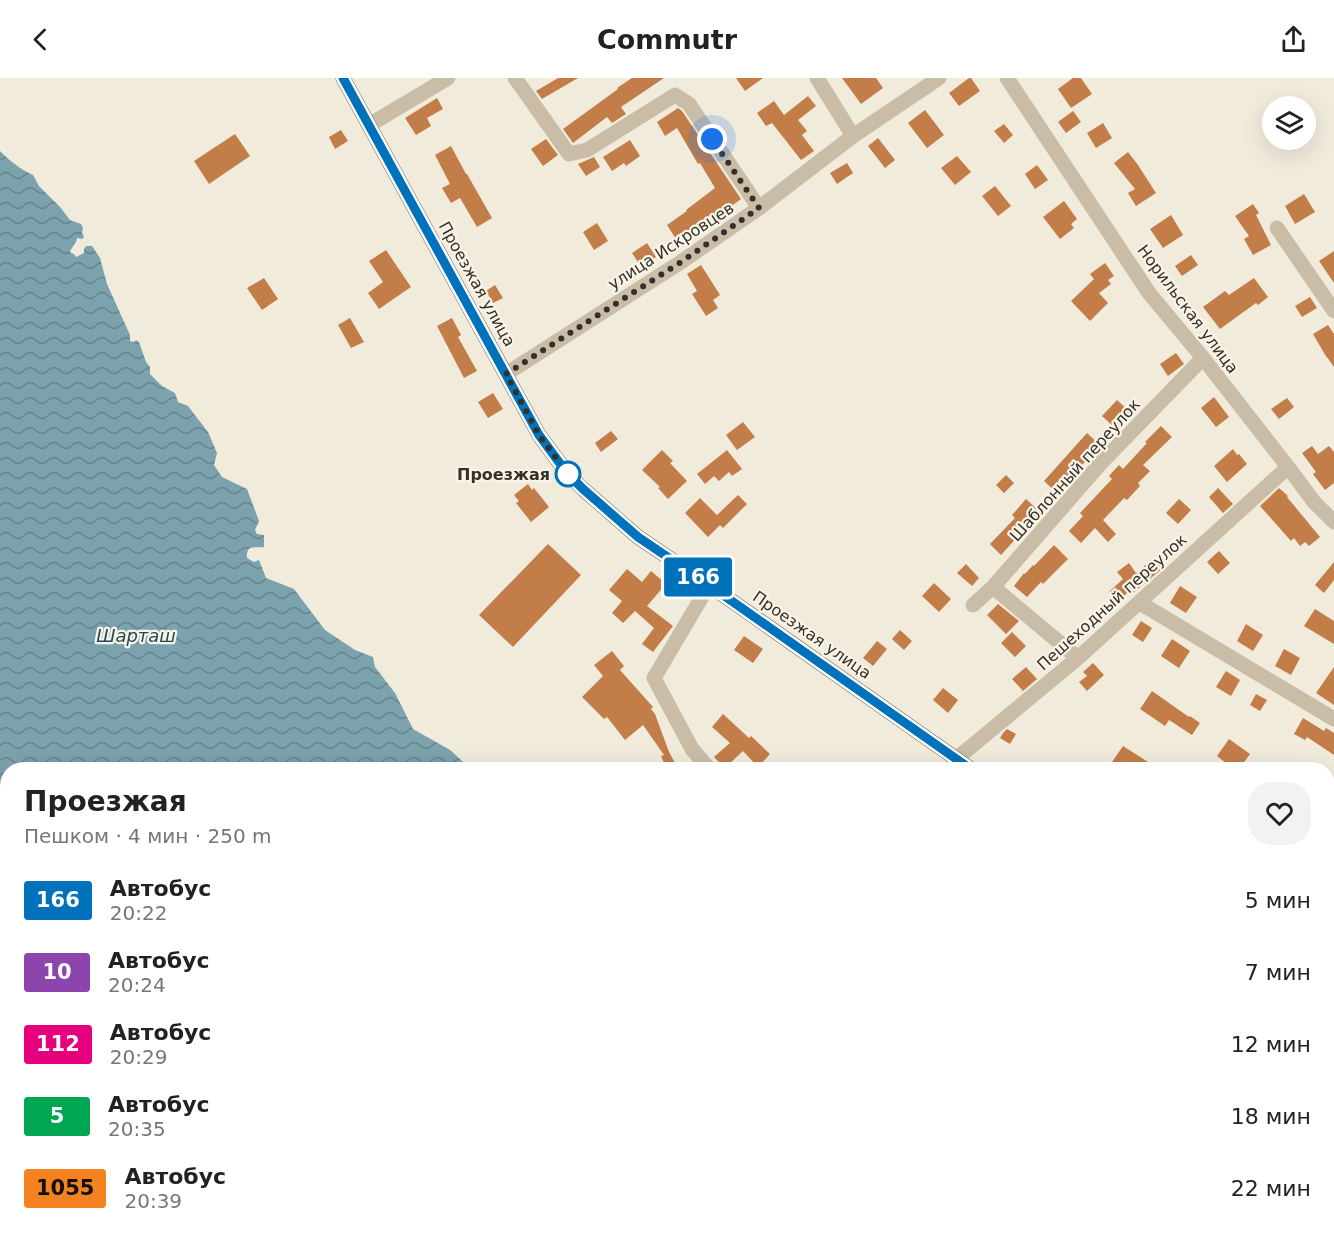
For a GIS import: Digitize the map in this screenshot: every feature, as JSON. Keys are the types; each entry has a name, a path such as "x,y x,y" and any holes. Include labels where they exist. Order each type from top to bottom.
{"main road":[{"name":"Проезжая улица","path":"343,78 539,435 567,473 638,537 960,762"}],"street":[{"path":"369,125 448,78"},
{"path":"515,78 569,154 587,150 675,95 689,104 759,208"},
{"path":"817,78 853,136"},
{"name":"улица Искровцев","path":"506,374 681,262 759,208 853,136 939,78"},
{"name":"Норильская улица","path":"1007,78 1149,292 1314,502 1334,522"},
{"path":"1277,228 1334,311"},
{"name":"Шаблонный переулок","path":"973,605 993,587 1101,463 1203,358"},
{"name":"Пешеходный переулок","path":"956,759 1078,658 1288,467"},
{"path":"703,762 692,750 654,678 709,585"},
{"path":"993,587 1078,658"},
{"path":"1140,603 1334,719"}],"water":[{"name":"Шарташ","path":"0,151 33,175 39,186 70,220 81,224 84,237 77,238 71,253 76,257 84,253 86,246 92,246 100,258 107,284 130,335 130,341 139,342 150,367 150,374 162,386 175,393 178,402 188,406 208,432 217,453 214,465 222,477 247,489 259,521 255,530 257,534 264,535 264,547 249,549 247,558 254,562 259,560 266,578 294,589 325,630 355,650 373,657 375,667 395,693 413,729 450,750 463,762 0,762"}],"building":[{"path":"558,78 578,78 542,99 536,91"},
{"path":"632,78 664,78 621,107 626,114 612,123 607,117 573,143 563,129"},
{"path":"736,78 763,78 745,91"},
{"path":"842,78 876,78 883,88 861,104"},
{"path":"969,78 980,91 959,106 949,93"},
{"path":"1073,78 1081,78 1092,94 1071,108 1058,89"},
{"path":"808,96 816,106 798,120 807,131 802,135 814,151 801,160 772,123 766,126 757,113 774,101 784,115"},
{"path":"437,98 443,109 427,118 431,126 416,135 405,118"},
{"path":"678,108 741,199 711,221 708,217 676,239 667,225 715,188 677,128 665,136 657,122"},
{"path":"925,110 944,135 927,148 908,123"},
{"path":"1073,111 1081,122 1066,133 1058,122"},
{"path":"1103,123 1112,138 1096,148 1087,133"},
{"path":"1004,124 1013,135 1004,143 994,131"},
{"path":"341,130 348,141 335,149 329,137"},
{"path":"235,134 250,156 209,184 194,161"},
{"path":"878,138 895,160 885,168 868,146"},
{"path":"546,139 558,155 543,166 531,149"},
{"path":"630,140 640,156 626,166 624,163 612,171 603,157"},
{"path":"451,146 492,218 477,227 460,198 451,203 442,188 450,184 435,155"},
{"path":"1128,152 1156,193 1136,206 1128,193 1135,189 1114,163"},
{"path":"957,156 971,172 955,185 941,168"},
{"path":"594,157 600,167 586,176 578,164"},
{"path":"847,163 853,173 837,184 830,173"},
{"path":"1037,165 1048,180 1035,189 1025,174"},
{"path":"995,186 1011,206 998,216 982,196"},
{"path":"1304,194 1315,212 1295,224 1285,206"},
{"path":"1064,201 1077,219 1071,224 1074,228 1060,239 1043,217"},
{"path":"1253,204 1259,213 1256,215 1271,245 1253,255 1244,239 1249,236 1235,216"},
{"path":"1171,215 1183,235 1163,248 1150,229"},
{"path":"597,223 608,241 594,250 583,232"},
{"path":"647,243 656,257 641,267 632,253"},
{"path":"386,250 411,287 379,309 368,293 383,282 369,261"},
{"path":"1334,251 1334,283 1319,261"},
{"path":"1191,255 1198,265 1182,276 1175,266"},
{"path":"1105,263 1114,276 1108,280 1111,284 1099,293 1108,303 1090,321 1071,301 1094,279 1090,274"},
{"path":"701,265 720,295 713,300 718,308 706,316 692,294 697,291 687,274"},
{"path":"264,278 278,299 262,310 247,288"},
{"path":"1254,278 1268,297 1220,329 1203,307 1225,291 1229,295"},
{"path":"495,285 503,298 493,303 486,291"},
{"path":"1310,297 1317,308 1302,317 1295,306"},
{"path":"350,318 364,342 351,348 338,325"},
{"path":"452,318 461,335 458,337 477,371 464,378 437,326"},
{"path":"1328,325 1334,334 1334,367 1313,334"},
{"path":"1176,353 1184,364 1168,376 1160,364"},
{"path":"493,393 503,409 488,418 478,402"},
{"path":"1214,397 1229,417 1216,427 1201,408"},
{"path":"1287,398 1294,407 1279,419 1271,409"},
{"path":"1117,400 1130,412 1115,428 1102,416"},
{"path":"743,422 755,437 737,450 726,435"},
{"path":"1161,426 1172,437 1143,465 1150,471 1138,483 1140,486 1127,500 1124,498 1103,520 1116,534 1108,542 1095,528 1081,543 1069,531 1083,516 1080,513 1112,479 1109,476 1119,465 1123,469"},
{"path":"611,431 618,439 601,452 595,443"},
{"path":"1087,433 1100,445 1057,493 1044,481"},
{"path":"1312,446 1318,454 1329,446 1334,452 1334,483 1325,490 1313,474 1316,472 1302,453"},
{"path":"1233,449 1247,464 1227,482 1214,466"},
{"path":"662,450 673,461 670,463 687,481 668,499 658,488 660,487 642,470"},
{"path":"727,450 742,469 732,476 729,472 719,481 714,476 705,484 697,474"},
{"path":"1006,475 1014,483 1004,493 996,485"},
{"path":"528,484 549,507 531,522 516,503 519,501 514,495"},
{"path":"1218,488 1233,504 1223,513 1209,497"},
{"path":"1279,488 1320,537 1309,546 1305,542 1300,546 1294,538 1291,541 1260,506"},
{"path":"738,495 747,504 723,528 720,525 708,537 685,513 700,498 717,515"},
{"path":"1026,499 1040,512 1001,555 990,544 1015,518 1012,515"},
{"path":"1179,499 1191,510 1178,524 1166,513"},
{"path":"548,544 581,575 513,647 479,615"},
{"path":"1054,545 1068,559 1027,597 1014,586 1024,573"},
{"path":"1219,551 1230,563 1218,574 1207,562"},
{"path":"1154,558 1163,568 1133,593 1130,590 1119,601 1109,592 1123,579 1117,572 1129,563 1136,573"},
{"path":"1334,562 1334,580 1324,593 1315,585"},
{"path":"966,564 979,578 972,586 957,573"},
{"path":"627,569 642,582 651,571 666,584 647,606 673,626 653,652 642,644 654,628 635,611 623,623 612,613 622,601 609,590"},
{"path":"934,583 951,599 939,612 922,596"},
{"path":"1180,586 1197,597 1186,613 1170,603"},
{"path":"998,604 1019,621 1006,634 987,615"},
{"path":"1315,609 1334,621 1334,644 1304,626"},
{"path":"1141,621 1152,628 1143,642 1132,635"},
{"path":"1246,624 1263,635 1253,651 1237,641"},
{"path":"900,630 912,641 904,650 892,639"},
{"path":"1012,632 1026,646 1015,657 1001,643"},
{"path":"744,636 763,649 753,663 734,650"},
{"path":"1172,639 1190,651 1179,668 1161,656"},
{"path":"877,641 887,649 873,666 863,658"},
{"path":"1284,649 1300,658 1291,675 1275,666"},
{"path":"612,651 624,666 620,670 653,707 651,709 674,762 664,762 661,756 664,755 643,725 625,740 607,717 604,719 582,697 603,676 594,665"},
{"path":"1093,663 1104,675 1087,691 1079,682 1087,676 1083,672"},
{"path":"1026,667 1037,679 1023,691 1012,679"},
{"path":"1334,667 1334,705 1316,693"},
{"path":"1226,671 1240,680 1231,696 1216,687"},
{"path":"943,688 958,700 948,713 933,700"},
{"path":"1152,691 1200,723 1192,735 1169,720 1165,726 1140,709"},
{"path":"1256,694 1267,700 1260,711 1250,705"},
{"path":"723,714 770,754 763,762 753,762 743,751 731,762 719,762 714,757 730,743 712,727"},
{"path":"1303,718 1324,731 1326,728 1334,733 1334,755 1307,737 1305,740 1294,734"},
{"path":"1007,729 1016,734 1010,744 1000,738"},
{"path":"1229,739 1250,754 1244,762 1225,762 1217,756"},
{"path":"1123,746 1148,762 1112,762"}],"bus line":[{"name":"166","path":"343,78 539,435 567,473 638,537 961,762"}],"place":[{"name":"Проезжая","path":"568,474"}],"route":[{"path":"568,474 539,435 506,374 681,262 759,208 712,139"}]}
